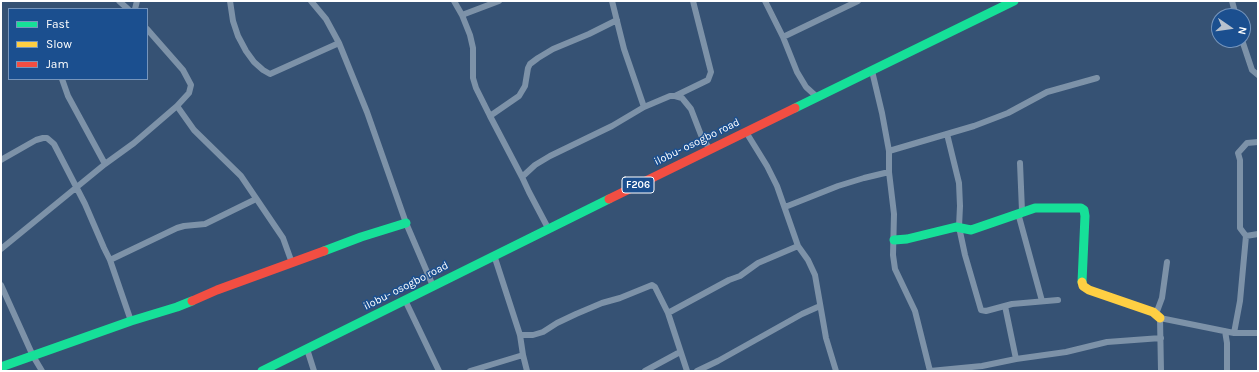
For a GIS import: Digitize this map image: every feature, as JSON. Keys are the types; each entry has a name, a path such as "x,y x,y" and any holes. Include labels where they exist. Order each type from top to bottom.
{"main road":[{"name":"ilobu- osogbo road","path":"262,371 548,228 1014,1"},
{"path":"894,240 907,240 959,227 966,230 978,228 1035,208 1082,208 1085,213 1083,286 1089,290 1158,316"},
{"path":"1,367 130,321 176,307 217,290 275,270 361,237 406,223"}],"street":[{"path":"119,1 127,8"},
{"path":"230,1 233,20 238,36 246,51 254,62 270,74 340,43"},
{"path":"311,1 326,19 340,43 367,112 406,223 433,286"},
{"path":"454,1 462,15 470,35 473,48 473,78 476,88 548,228"},
{"path":"462,15 499,1"},
{"path":"612,1 624,49 644,108"},
{"path":"675,96 708,80 711,72 693,1"},
{"path":"765,1 783,37 797,72 806,87 817,97"},
{"path":"783,37 858,1"},
{"path":"490,116 519,96 525,86 530,64 553,49 617,20"},
{"path":"1,249 76,187 134,143 177,106 189,93 191,89 189,80 183,70 148,31"},
{"path":"1245,48 1252,70 1258,75"},
{"path":"872,71 889,151 889,172 894,214 893,255 895,269 915,311 930,371 982,366 1016,359 1066,352 1107,342 1161,338"},
{"path":"889,151 991,120 1008,113 1047,92 1097,78"},
{"path":"62,80 68,96 105,164"},
{"path":"522,177 528,170 550,156 670,96 682,98 691,108 701,135 710,150"},
{"path":"177,106 194,130 241,176 283,238 292,263"},
{"path":"746,132 767,166 777,186 798,246 808,260 815,275 826,338 836,371"},
{"path":"947,134 959,183 959,227 981,310 986,311 1005,306 1058,300"},
{"path":"1,160 36,140 47,138 54,144 110,260 130,321"},
{"path":"1234,333 1240,301 1246,236 1240,228 1240,160 1238,154 1247,143 1258,142"},
{"path":"1020,163 1020,212 1042,301"},
{"path":"785,207 845,184 889,172"},
{"path":"110,260 177,228 205,224 256,199"},
{"path":"1246,236 1258,234"},
{"path":"668,313 740,276 758,263 798,246"},
{"path":"494,255 520,335 527,371"},
{"path":"1161,371 1161,338 1158,316 1167,262"},
{"path":"1,285 33,356 42,371"},
{"path":"520,335 533,335 543,332 576,314 602,303 620,298 649,285 653,285 668,313 687,371"},
{"path":"405,300 439,371"},
{"path":"697,371 731,354 802,314 820,306"},
{"path":"1005,306 1016,359"},
{"path":"1158,316 1234,333 1258,333"},
{"path":"1225,331 1227,343 1227,371"},
{"path":"307,349 314,371"},
{"path":"645,371 680,352"},
{"path":"470,371 523,355"},
{"path":"998,363 998,371"}],"traffic: fast":[{"path":"795,108 1014,1"},
{"path":"262,371 609,199"},
{"path":"894,240 907,239 956,227 971,230 1035,208 1081,208 1084,210 1085,216 1082,282"},
{"path":"324,251 361,237 406,223"},
{"path":"1,367 192,301"}],"traffic: slow":[{"path":"1082,282 1083,286 1089,290 1153,312 1160,318"}],"traffic: jam":[{"path":"609,199 795,108"},
{"path":"192,301 217,290 324,251"}]}
